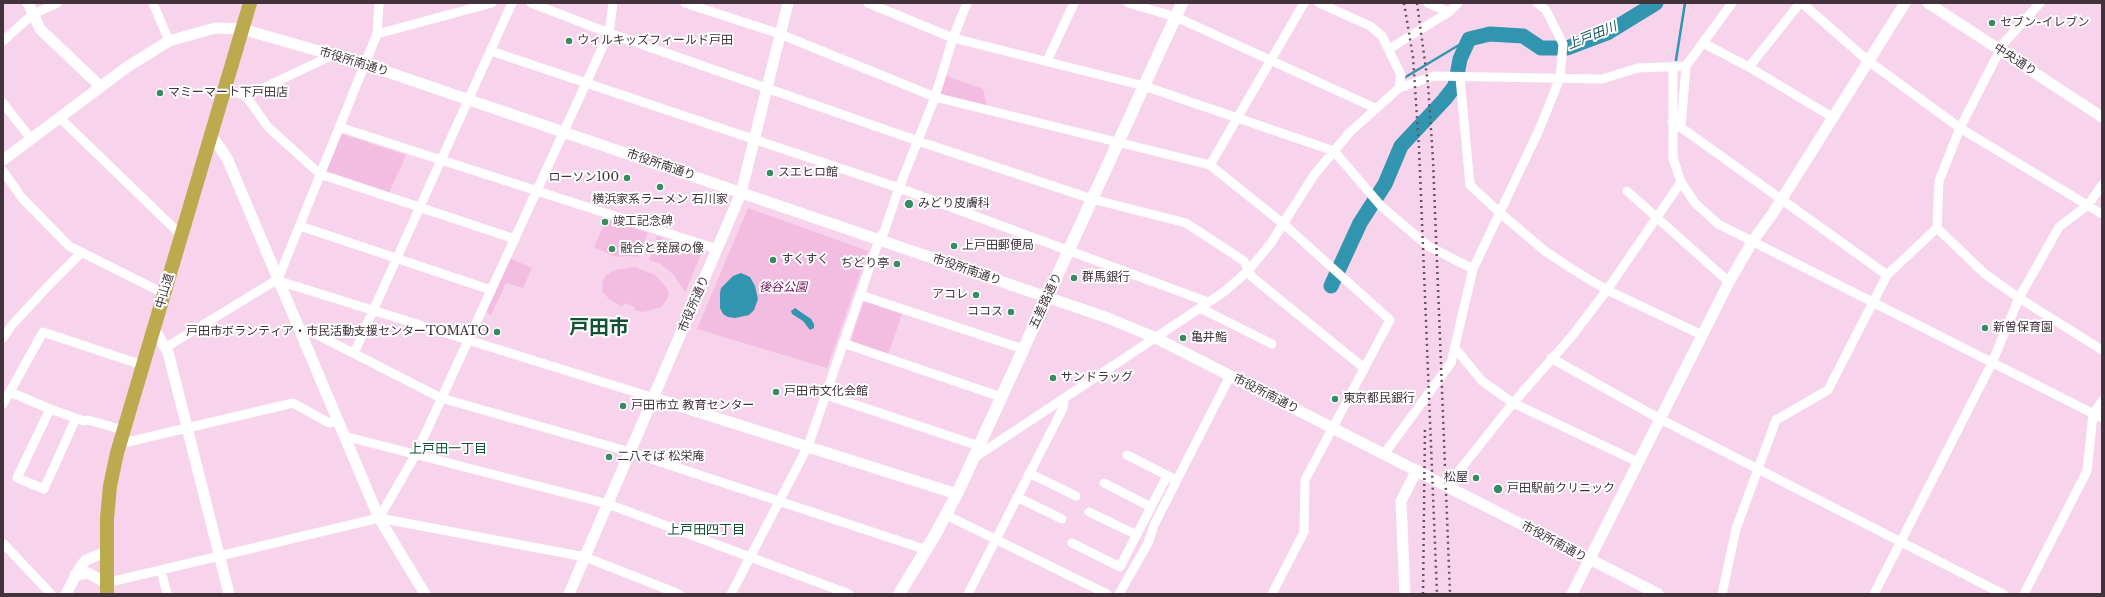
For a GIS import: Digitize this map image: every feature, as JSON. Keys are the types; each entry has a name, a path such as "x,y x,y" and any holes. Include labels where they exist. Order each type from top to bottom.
{"highway":[{"name":"中山道","path":"107,588 106,552 110,486 119,444 165,294 250,3"}],"main road":[{"name":"五差路通り","path":"899,594 927,550 957,494 1182,3"}],"street":[{"path":"28,3 40,29 100,87"},
{"path":"3,41 33,14 58,3"},
{"path":"153,3 169,41"},
{"path":"165,348 278,280 377,34 379,3"},
{"path":"377,34 492,3"},
{"path":"354,353 512,3"},
{"path":"531,3 609,33 918,141 1092,199 1186,223 1244,261 1252,277 1364,368"},
{"path":"378,518 416,454 564,132 609,33 613,3"},
{"path":"685,3 780,34 935,97 1210,165 1284,225 1390,320 1305,480 1304,532 1272,594"},
{"name":"市役所通り","path":"570,594 741,193 788,3"},
{"path":"868,3 952,38 1144,86 1334,151 1381,206 1428,246 1473,269"},
{"path":"731,594 808,446 879,240 884,232 899,188 935,97 952,38 967,3"},
{"path":"1047,61 1074,3"},
{"path":"1210,165 1304,3"},
{"path":"1319,3 1370,26 1382,36 1389,49 1400,82"},
{"path":"1428,3 1448,12"},
{"path":"1389,49 1448,12 1458,3"},
{"path":"1384,454 1451,364 1473,269 1539,130 1560,78 1562,48 1549,6 1537,3"},
{"path":"1681,128 1686,66 1732,3"},
{"path":"1749,67 1801,3 1867,60 1960,128 2102,214"},
{"path":"1572,594 1729,282 1752,242 1832,118 1867,60 1905,3"},
{"name":"中央通り","path":"1928,3 2102,117"},
{"path":"1722,594 1736,529 1776,420 1828,390 1887,275 1937,228 1939,181 1960,128 2003,44 2040,3"},
{"path":"1132,4 1176,17 1376,108"},
{"name":"市役所南通り","path":"3,160 146,54 169,41 215,28 242,29 364,64 1108,318 1156,338 1658,594"},
{"path":"1703,43 1749,67 1832,118"},
{"path":"491,51 899,188 1208,302"},
{"path":"246,96 333,55"},
{"path":"1673,66 1673,158 1681,182 1695,203 1718,224 2102,418"},
{"path":"974,458 1200,308 1248,271 1284,225 1314,175 1350,132 1376,108 1400,82 1434,76 1457,78 1602,79 1638,68 1686,66"},
{"path":"1457,78 1470,185 1500,213 1545,251 1608,290 1702,335"},
{"path":"225,89 246,96 268,127 320,174 515,239"},
{"path":"3,103 31,139"},
{"path":"60,118 181,235"},
{"path":"1672,121 1780,200 1887,275"},
{"path":"339,127 536,192 717,249"},
{"path":"211,135 227,158 378,518 425,594"},
{"path":"3,171 22,198 69,246 165,294"},
{"path":"1447,486 1513,403 1551,358 1572,336 1608,290 1681,182"},
{"path":"1874,594 1992,363 2019,298 2059,227 2088,205 2102,185"},
{"path":"1627,191 1729,282"},
{"path":"300,226 491,290"},
{"path":"1937,228 1985,274 2019,298 2102,350"},
{"path":"3,338 12,325 82,252"},
{"path":"278,280 957,494"},
{"path":"860,295 1023,349"},
{"path":"1200,308 1272,344"},
{"path":"154,329 168,352 229,594"},
{"path":"299,331 308,330 441,398 630,452 927,550"},
{"path":"3,404 43,332 142,365"},
{"path":"843,343 1001,397"},
{"path":"1455,348 1482,381 1513,403 1638,462"},
{"path":"1551,358 1660,419 2003,594"},
{"path":"1119,594 1148,543 1154,525 1230,376"},
{"path":"10,392 50,409 84,421 88,420 123,430"},
{"path":"826,395 979,446"},
{"path":"968,594 1063,408 1064,399"},
{"path":"2024,594 2088,471 2093,414 2102,401"},
{"path":"119,444 293,403 329,423 338,421"},
{"path":"50,409 17,478 44,489 76,418"},
{"path":"344,436 608,504 849,594"},
{"path":"1127,455 1177,481"},
{"path":"1406,594 1401,501 1417,470"},
{"path":"1029,473 1076,496"},
{"path":"1072,543 1120,567 1167,476"},
{"path":"1104,484 1151,507"},
{"path":"1017,497 1062,519"},
{"path":"1089,512 1137,535"},
{"path":"946,515 1108,594"},
{"path":"75,575 88,573 107,588 161,570 378,518 585,557 679,594"},
{"path":"3,543 6,551 51,594"},
{"path":"66,594 75,575 86,560 106,552"},
{"path":"161,570 166,594"}],"green space":[{"path":"946,76 983,89 987,106 939,94"},
{"path":"342,134 406,155 388,195 325,174"},
{"name":"後谷公園","path":"748,208 868,251 827,368 697,329"},
{"path":"607,219 648,233 638,257 616,257 594,247"},
{"path":"657,236 702,252 685,292 673,274 660,264 649,260"},
{"path":"510,258 532,268 523,288 506,283 491,315 486,312"},
{"path":"635,267 655,275 667,288 669,293 667,300 661,307 643,312 634,310 635,307 625,303 622,307 609,299 602,291 603,280 606,275 615,270"},
{"path":"864,301 902,314 888,355 850,343"}],"water":[{"path":"741,273 750,277 755,286 758,299 754,310 749,315 735,318 728,317 723,314 720,308 721,288 733,276"},
{"path":"795,308 811,319 814,324 814,328 810,330 803,321 792,314 791,311"}],"waterway":[{"path":"1331,286 1360,223 1385,184 1401,146 1455,86 1460,59 1469,39 1490,34 1523,36 1541,48 1567,48 1607,33 1656,3"},
{"path":"1676,60 1685,3"},
{"name":"上戸田川","path":"1404,78 1469,39"}],"railway":[{"path":"1404,3 1413,57 1419,148 1437,594"},
{"path":"1417,3 1428,84 1433,160 1450,594"},
{"path":"1423,594 1425,426"}],"place":[{"name":"セブン-イレブン","path":"1992,23"},
{"name":"ウィルキッズフィールド戸田","path":"569,41"},
{"name":"マミーマート下戸田店","path":"160,93"},
{"name":"スエヒロ館","path":"770,173"},
{"name":"ローソン100","path":"627,178"},
{"name":"横浜家系ラーメン 石川家","path":"660,187"},
{"name":"みどり皮膚科","path":"909,204"},
{"name":"竣工記念碑","path":"605,222"},
{"name":"上戸田郵便局","path":"954,246"},
{"name":"融合と発展の像","path":"612,249"},
{"name":"すくすく","path":"773,260"},
{"name":"ぢどり亭","path":"897,264"},
{"name":"群馬銀行","path":"1074,278"},
{"name":"アコレ","path":"976,295"},
{"name":"ココス","path":"1011,312"},
{"name":"新曽保育園","path":"1985,328"},
{"name":"戸田市ボランティア・市民活動支援センターTOMATO","path":"497,332"},
{"name":"亀井鮨","path":"1183,338"},
{"name":"サンドラッグ","path":"1053,378"},
{"name":"戸田市文化会館","path":"776,392"},
{"name":"東京都民銀行","path":"1335,399"},
{"name":"戸田市立 教育センター","path":"623,406"},
{"name":"二八そば 松栄庵","path":"609,457"},
{"name":"松屋","path":"1476,478"},
{"name":"戸田駅前クリニック","path":"1498,489"}],"district":[{"name":"戸田市","path":"599,328"},
{"name":"上戸田一丁目","path":"448,449"},
{"name":"上戸田四丁目","path":"706,530"}]}
